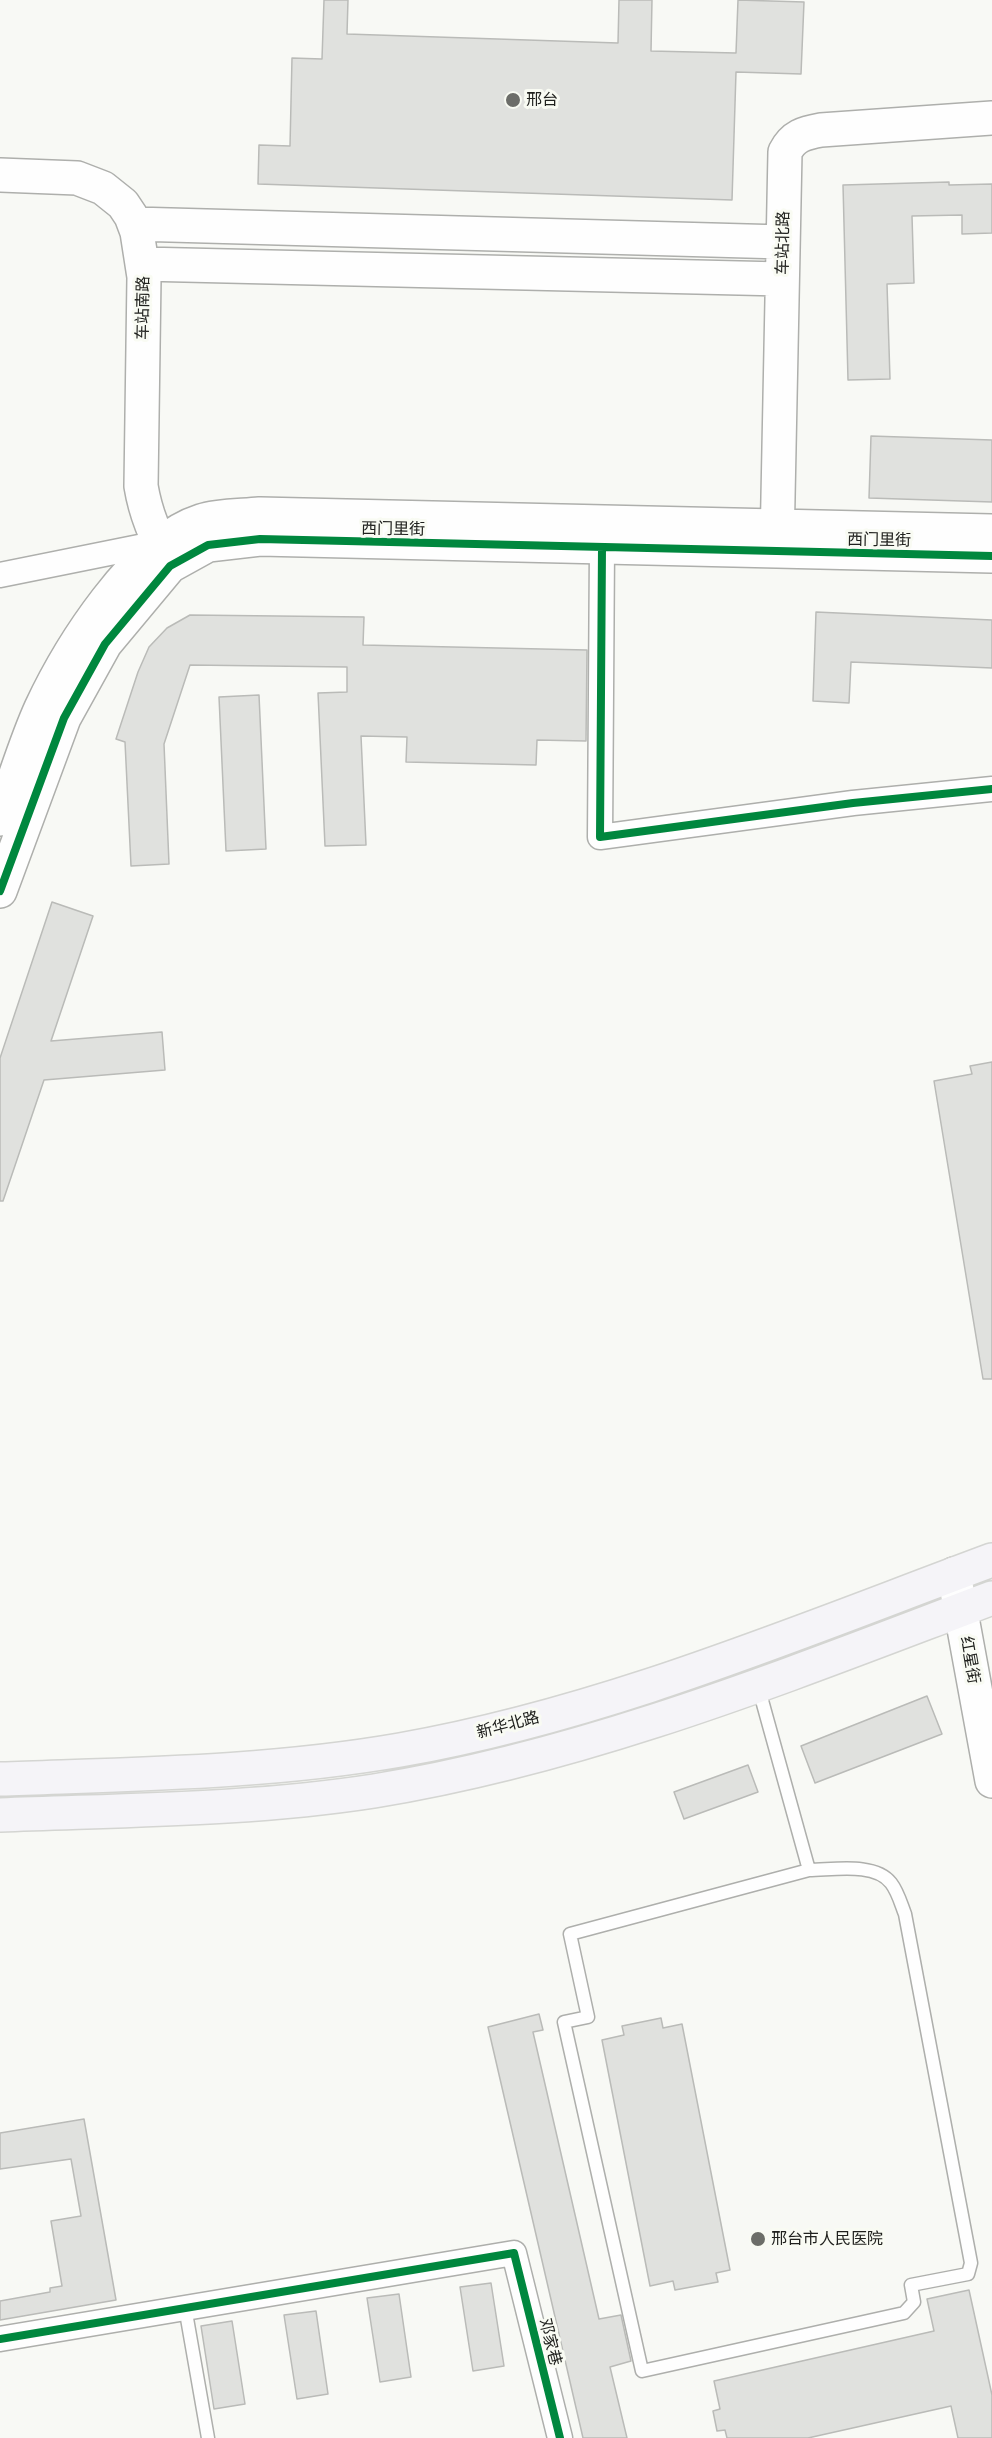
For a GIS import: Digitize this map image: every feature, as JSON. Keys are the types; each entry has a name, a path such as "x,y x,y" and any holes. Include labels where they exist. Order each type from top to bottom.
{"main road":[{"name":"新华北路","path":"0,1779 262,1768 349,1758 438,1742 532,1719 667,1680 992,1560"},
{"path":"0,1815 230,1807 288,1802 385,1789 486,1768 632,1729 758,1686 992,1598"}],"street":[{"name":"车站北路","path":"777,538 785,152 791,140 804,133 821,129 992,118"},
{"name":"车站南路","path":"0,175 77,178 103,188 123,204 134,225 142,264 141,486 145,511 165,555"},
{"path":"134,225 783,242"},
{"path":"142,264 782,279"},
{"path":"0,819 41,708 84,630 125,579 165,555 200,521 260,514 777,538 992,531"},
{"name":"西门里街","path":"0,891 64,718 105,644 165,555 208,545 260,539 602,547 777,538 992,556"},
{"path":"602,547 600,837 853,803 992,789"},
{"path":"0,575 165,555"},
{"name":"红星街","path":"954,1574 992,1781"},
{"name":"邓家巷","path":"185,2307 514,2253 560,2438"},
{"path":"0,2339 185,2307"}],"lane":[{"path":"758,1686 809,1870"},
{"path":"809,1870 867,1870 891,1882 898,1896 905,1914 971,2263 968,2274 911,2284 914,2302 904,2313 642,2371 564,2022 588,2017 570,1934 809,1870"},
{"path":"185,2307 208,2438"}],"building":[{"name":"邢台","path":"324,0 348,0 347,34 618,43 619,0 652,0 651,51 736,53 738,0 804,2 801,74 736,72 732,200 258,184 259,145 290,146 292,58 322,59"},
{"path":"949,182 949,185 992,184 992,233 962,234 962,215 912,216 914,283 887,284 890,379 848,380 843,185"},
{"path":"871,436 992,440 992,502 869,498"},
{"path":"816,612 992,620 992,668 851,662 849,703 813,701"},
{"path":"190,615 364,617 363,645 587,650 586,741 537,740 536,765 406,762 407,737 361,736 366,845 325,846 318,693 347,692 347,667 190,665 164,744 169,864 131,866 125,742 116,739 138,672 149,647 167,628"},
{"path":"259,695 266,849 226,851 219,697"},
{"path":"52,902 93,916 51,1041 162,1032 165,1070 44,1080 3,1201 0,1201 0,1058"},
{"path":"992,1062 992,1379 983,1379 934,1081 972,1074 970,1066"},
{"path":"927,1696 942,1734 815,1783 801,1746"},
{"path":"748,1765 758,1792 684,1819 674,1792"},
{"path":"539,2014 543,2030 533,2032 599,2319 621,2315 631,2361 610,2367 627,2438 583,2438 488,2027"},
{"path":"661,2018 663,2028 682,2024 730,2270 716,2273 718,2282 675,2290 673,2281 650,2286 602,2040 624,2035 622,2026"},
{"path":"84,2119 116,2300 0,2320 0,2301 50,2292 50,2288 62,2286 51,2221 81,2216 71,2159 0,2169 0,2133"},
{"path":"491,2283 504,2366 473,2371 460,2287"},
{"path":"969,2290 992,2395 992,2438 958,2438 951,2406 808,2438 727,2438 725,2430 717,2431 713,2411 720,2409 714,2381 934,2331 927,2299"},
{"path":"399,2294 411,2377 380,2382 367,2298"},
{"path":"316,2311 328,2394 297,2399 284,2315"},
{"path":"232,2321 245,2404 214,2409 201,2326"}],"cycle path":[{"path":"0,891 64,718 105,644 170,566 208,545 260,539 992,556"},
{"path":"602,547 600,837 853,803 992,789"},
{"path":"0,2339 514,2253 560,2438"}],"place":[{"name":"邢台","path":"513,100"},
{"name":"邢台市人民医院","path":"758,2239"}]}
